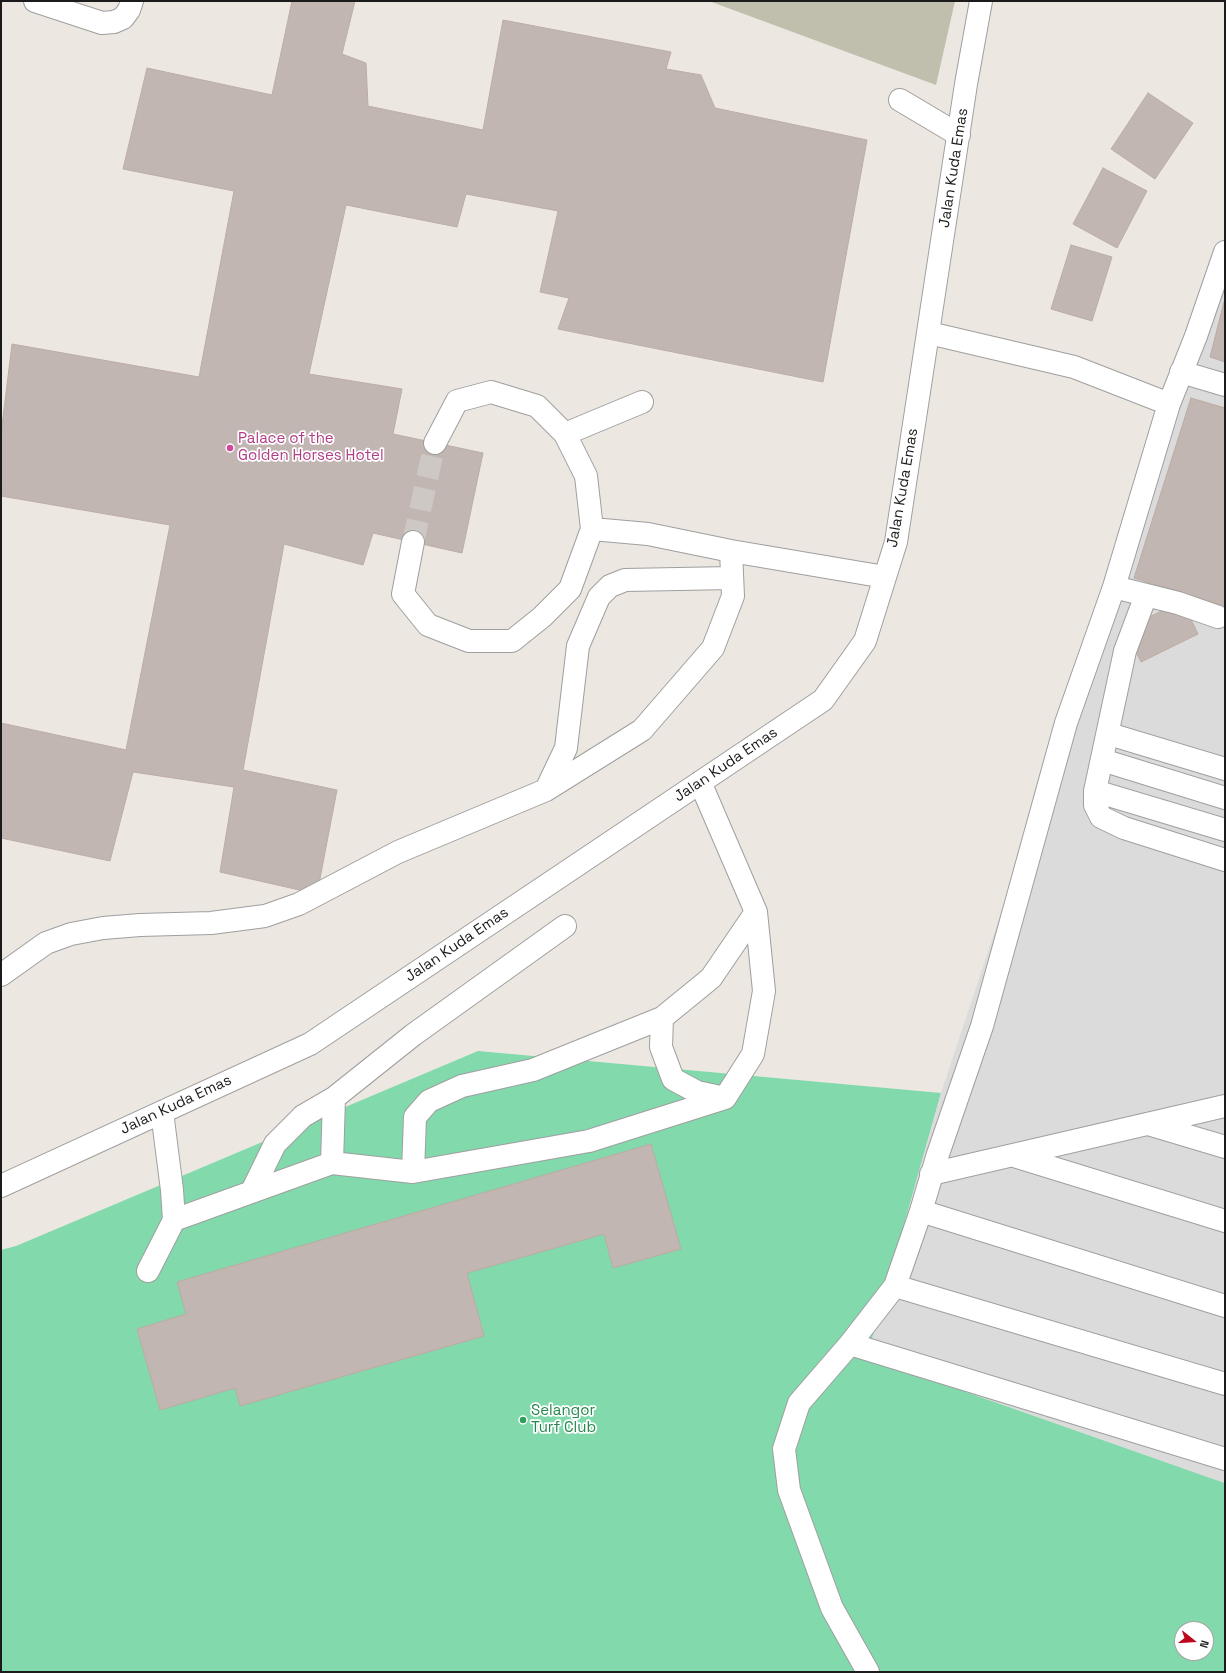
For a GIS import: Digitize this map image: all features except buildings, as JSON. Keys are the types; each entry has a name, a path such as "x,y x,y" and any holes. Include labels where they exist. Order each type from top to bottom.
{"street":[{"path":"35,1 102,23 114,22 123,18 129,10 132,1"},
{"name":"Jalan Kuda Emas","path":"1,1186 310,1044 823,700 866,641 896,542 981,1"},
{"path":"900,100 959,134"},
{"path":"868,1672 832,1608 788,1490 784,1449 800,1403 850,1344 895,1286 921,1211 931,1174 982,1026 1066,723 1114,588 1169,404 1196,336 1225,252"},
{"path":"928,333 1074,367 1169,404"},
{"path":"1181,372 1225,385"},
{"path":"413,542 403,594 428,625 469,641 512,641 542,617 570,589 592,529 586,476 565,434 537,406 491,392 457,401 436,443"},
{"path":"565,434 642,402"},
{"path":"592,529 648,534 731,551 885,577"},
{"path":"1,975 46,944 71,934 103,928 140,925 211,923 266,916 299,904 398,852 546,790 642,730 713,648 734,596 731,551"},
{"path":"546,790 566,748 578,646 599,597 610,586 625,580 732,578"},
{"path":"1114,588 1178,603 1218,617"},
{"path":"1146,595 1126,651 1109,734 1095,791 1095,805 1101,817 1124,828 1225,860"},
{"path":"1109,734 1225,769"},
{"path":"1102,760 1225,798"},
{"path":"174,1220 332,1163 413,1172 589,1141 725,1098 753,1054 764,991 756,912 700,782"},
{"path":"1095,791 1225,830"},
{"path":"413,1172 415,1117 429,1101 462,1086 533,1070 662,1018 711,978 756,912"},
{"path":"252,1191 275,1144 303,1116 334,1098 413,1035 565,926"},
{"path":"662,1018 661,1047 673,1079 696,1092 725,1098"},
{"path":"332,1163 334,1098"},
{"path":"931,1174 1225,1106"},
{"path":"148,1271 174,1220 172,1190 162,1112"},
{"path":"1147,1124 1225,1147"},
{"path":"1013,1156 1225,1221"},
{"path":"921,1211 1225,1306"},
{"path":"895,1286 1225,1384"},
{"path":"850,1344 1225,1459"}],"shaded area":[{"path":"709,1 955,1 936,85"},
{"path":"1225,255 1225,1483 867,1357 941,1093 1181,372"}],"green space":[{"name":"Selangor Turf Club","path":"478,1051 941,1093 867,1357 1225,1483 1225,1672 1,1672 1,1250 16,1246"}],"tunnel":[{"path":"413,542 435,443"}],"place":[{"name":"Palace of the Golden Horses Hotel","path":"230,448"},
{"name":"Selangor Turf Club","path":"523,1420"}]}
